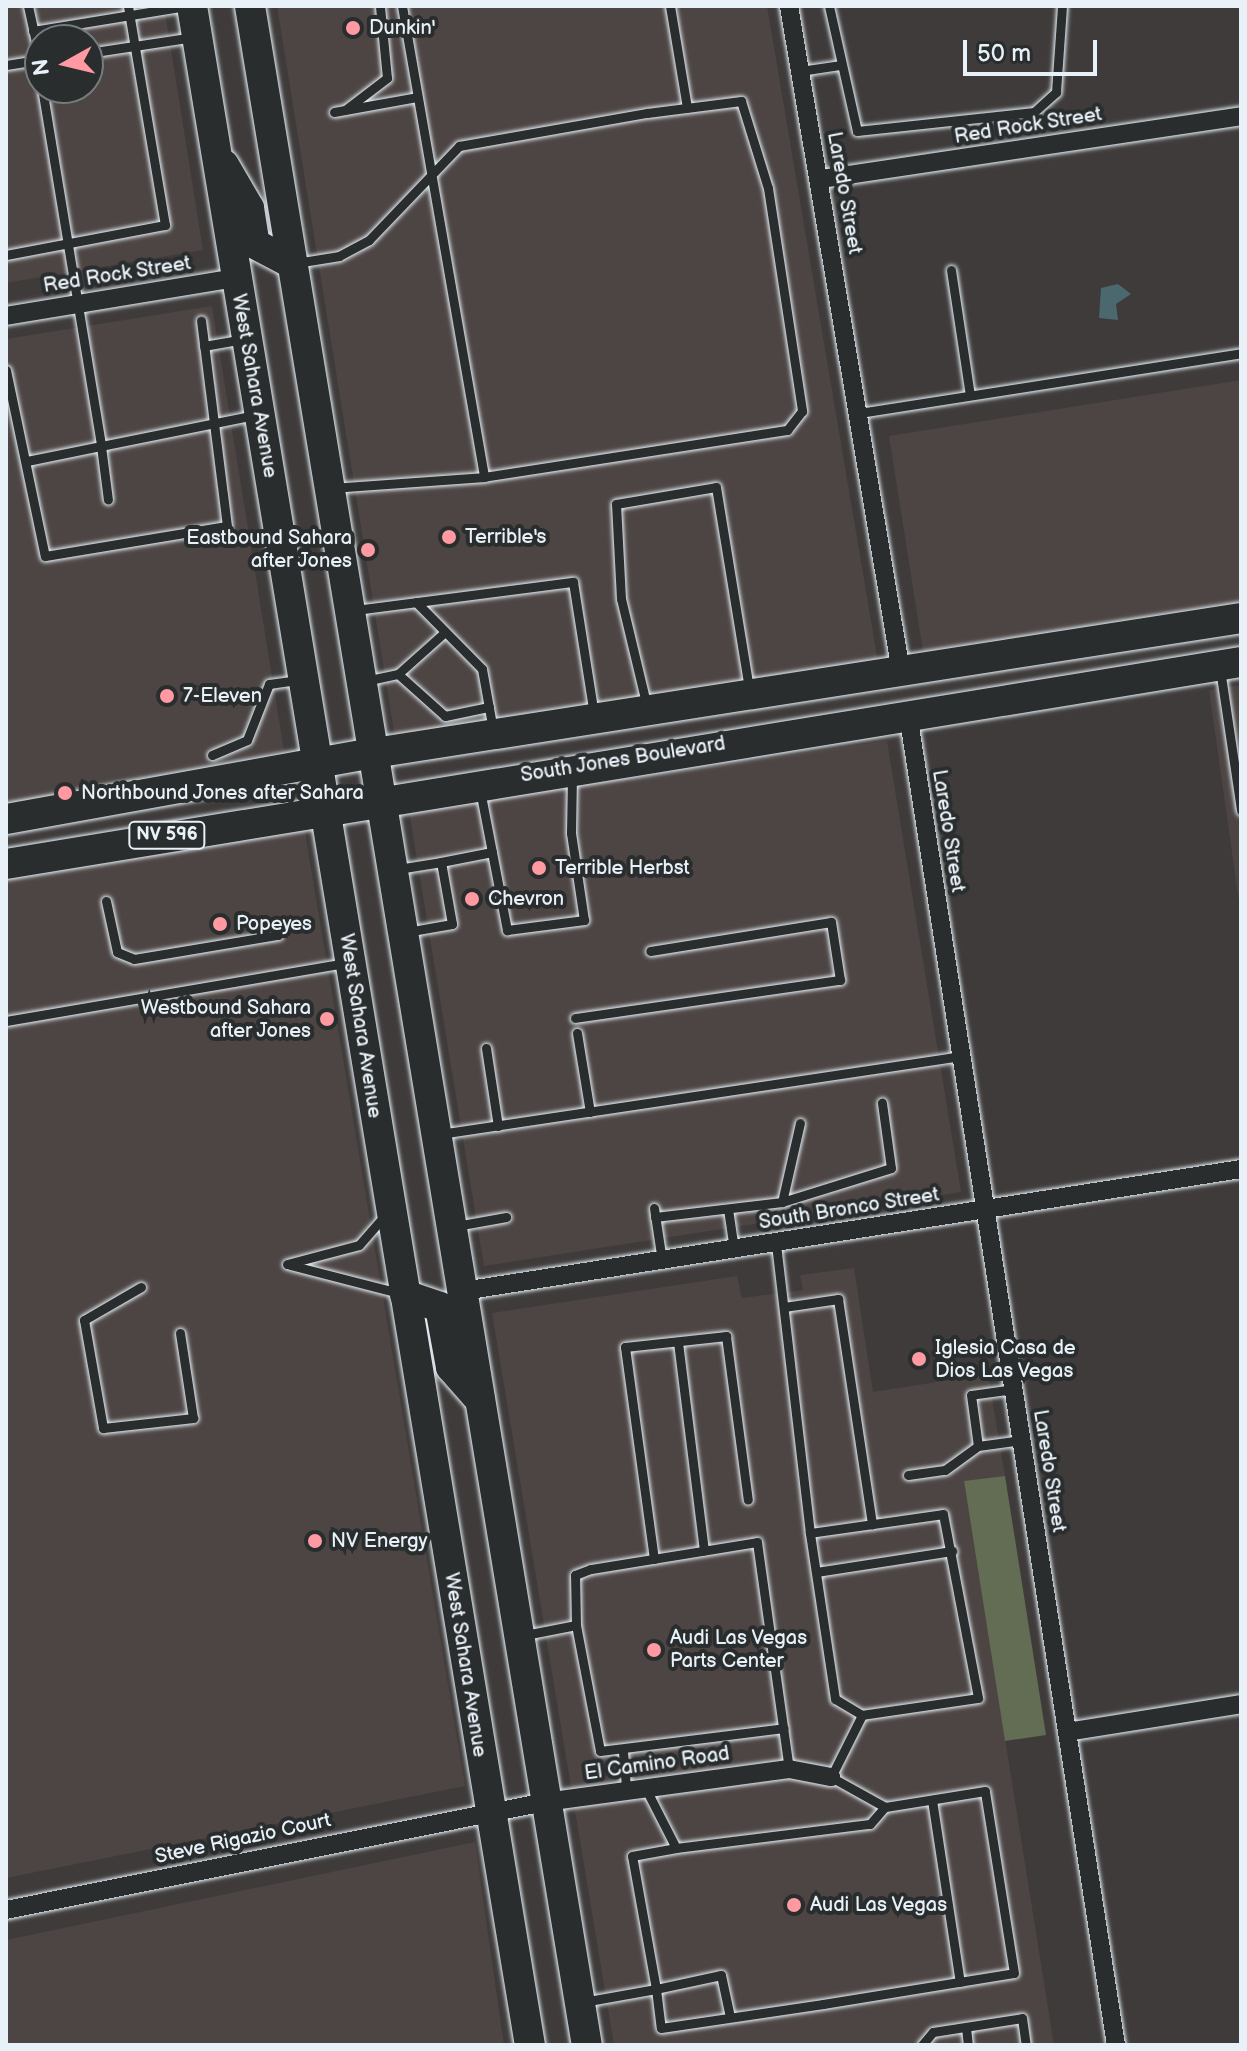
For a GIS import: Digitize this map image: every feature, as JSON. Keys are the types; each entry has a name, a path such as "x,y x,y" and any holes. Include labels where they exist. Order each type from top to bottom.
{"main road":[{"name":"West Sahara Avenue","path":"192,6 322,808 530,2045"},
{"path":"250,6 587,2045"},
{"path":"214,146 249,208 255,244 293,264"},
{"path":"374,753 491,721 595,718 1241,618"},
{"path":"908,714 924,694 967,687 1017,655"},
{"name":"South Jones Boulevard","path":"6,864 322,808 1230,664"},
{"name":"NV 596","path":"6,819 374,753"},
{"path":"405,1295 440,1307 451,1367 480,1400"}],"street":[{"name":"Laredo Street","path":"789,6 821,179 901,672"},
{"name":"Red Rock Street","path":"821,179 1241,116"},
{"name":"Red Rock Street","path":"6,316 235,278"},
{"name":"Laredo Street","path":"908,714 1116,2045"},
{"name":"South Bronco Street","path":"463,1291 1241,1169"},
{"path":"1067,1732 1241,1704"},
{"name":"El Camino Road","path":"489,1811 789,1769 831,1777"},
{"name":"Steve Rigazio Court","path":"6,1910 489,1811"}],"lane":[{"path":"67,24 129,11 186,6"},
{"path":"345,110 387,78 380,6"},
{"path":"402,6 484,477"},
{"path":"670,6 687,108"},
{"path":"829,6 857,131 1034,112 1056,92 1062,6"},
{"path":"6,255 165,225 129,11"},
{"path":"104,51 197,37"},
{"path":"800,71 840,65"},
{"path":"334,112 417,97"},
{"path":"293,264 356,249 459,146 687,108 741,101 768,188 802,411 787,430 484,477 330,489"},
{"path":"45,104 108,500"},
{"path":"951,270 970,395"},
{"path":"6,370 45,556 227,526 201,321"},
{"path":"204,346 246,339"},
{"path":"859,413 1241,353"},
{"path":"27,461 258,414"},
{"path":"648,710 616,568 616,504 716,487 750,693"},
{"path":"350,611 573,582 595,718"},
{"path":"398,674 445,716 491,721 482,669 416,602"},
{"path":"362,682 398,674 445,632"},
{"path":"1230,664 1241,810"},
{"path":"212,755 247,740 269,684 302,679"},
{"path":"479,784 507,930 584,920 571,833 572,769"},
{"path":"393,870 492,852"},
{"path":"403,933 452,924 441,862"},
{"path":"106,901 117,952 134,959 278,935 276,925"},
{"path":"575,1018 840,980 831,922 650,951"},
{"path":"6,1021 350,963"},
{"path":"577,1033 590,1112"},
{"path":"486,1048 498,1126"},
{"path":"437,1135 961,1056"},
{"path":"662,1261 655,1213 782,1202 891,1168 882,1103"},
{"path":"782,1202 800,1123"},
{"path":"391,1208 359,1245 287,1264 405,1295"},
{"path":"728,1209 734,1249"},
{"path":"452,1227 506,1217"},
{"path":"776,1244 810,1533 835,1699 862,1715 978,1698 943,1514 810,1533"},
{"path":"141,1287 84,1320 103,1428 193,1418 180,1333"},
{"path":"784,1307 838,1299 872,1524"},
{"path":"654,1559 625,1347 726,1336 748,1500"},
{"path":"678,1342 704,1550"},
{"path":"978,1446 971,1395 1014,1389"},
{"path":"908,1475 945,1470 978,1446 1022,1440"},
{"path":"784,1728 623,1752 600,1751 576,1625 575,1575 757,1542 784,1728 789,1769"},
{"path":"816,1572 952,1551"},
{"path":"518,1637 576,1625"},
{"path":"862,1715 831,1777 885,1807 985,1791 1014,1973 661,2028 632,1856 870,1824 885,1807"},
{"path":"623,1752 636,1789 676,1848"},
{"path":"932,1800 960,1982"},
{"path":"579,2002 721,1975 730,2017"},
{"path":"922,2045 933,2032 1022,2018 1026,2045"},
{"path":"966,2027 968,2045"}],"shaded area":[{"path":"6,6 164,6 203,250 6,283"},
{"path":"277,6 767,6 878,662 395,738"},
{"path":"212,306 284,751 6,804 6,339"},
{"path":"1241,380 1241,601 923,651 889,436"},
{"path":"1241,685 1241,909 1240,909 1209,690"},
{"path":"887,741 961,1192 484,1266 409,811"},
{"path":"304,826 465,1786 6,1878 6,878"},
{"path":"854,1268 873,1392 988,1374 1005,1476 964,1482 1054,2045 614,2045 492,1313 737,1276 742,1298 803,1290 800,1275"},
{"path":"475,1842 504,2045 6,2045 6,1940"}],"green space":[{"path":"1005,1476 1046,1735 1005,1741 964,1481"}],"water":[{"path":"1118,284 1131,294 1116,304 1118,320 1099,318 1101,288"}],"place":[{"name":"Dunkin'","path":"353,28"},
{"name":"Terrible's","path":"449,537"},
{"name":"Eastbound Sahara after Jones","path":"368,550"},
{"name":"7-Eleven","path":"167,696"},
{"name":"Northbound Jones after Sahara","path":"65,793"},
{"name":"Terrible Herbst","path":"539,868"},
{"name":"Chevron","path":"472,899"},
{"name":"Popeyes","path":"220,924"},
{"name":"Westbound Sahara after Jones","path":"327,1019"},
{"name":"Iglesia Casa de Dios Las Vegas","path":"919,1359"},
{"name":"NV Energy","path":"315,1541"},
{"name":"Audi Las Vegas Parts Center","path":"654,1650"},
{"name":"Audi Las Vegas","path":"794,1905"}]}
